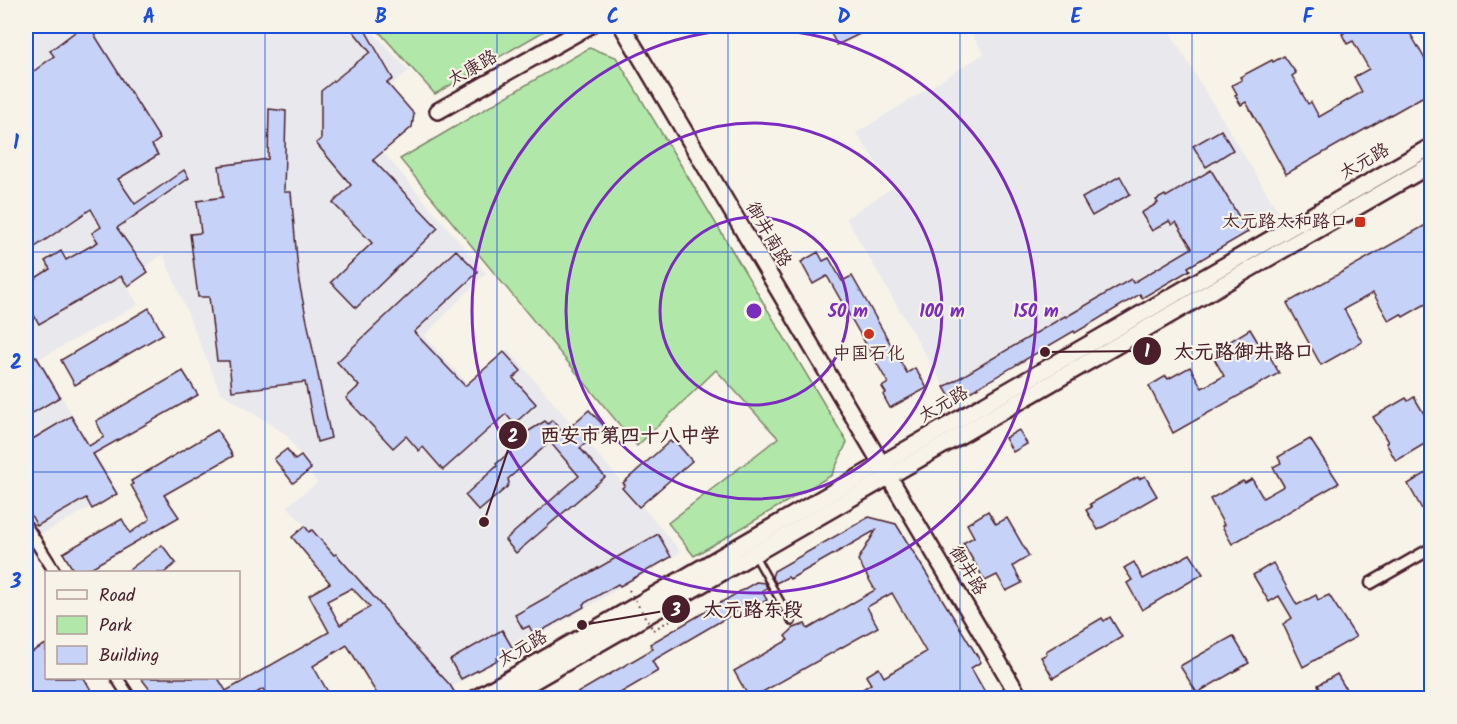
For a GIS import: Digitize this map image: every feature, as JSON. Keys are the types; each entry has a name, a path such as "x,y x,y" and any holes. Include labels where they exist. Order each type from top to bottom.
{"main road":[{"name":"太康路","path":"438,111 589,26"},
{"name":"御井南路","path":"622,26 884,471"},
{"name":"太元路","path":"504,699 754,555 884,471 1431,146"},
{"name":"太元路","path":"476,699 1431,164"},
{"name":"御井路","path":"884,471 1020,699"}],"street":[{"path":"26,526 54,571"},
{"path":"1371,583 1431,548"},
{"path":"118,679 130,699"}],"lane":[{"path":"754,555 792,622"}],"path":[{"path":"629,590 653,630"}],"shaded area":[{"path":"26,26 367,26 409,71 388,88 412,117 383,152 486,273 424,336 468,384 508,349 681,552 452,687 287,506 317,483 287,435 220,392 163,254 125,282 138,305 39,359 118,492 33,539 26,527"},
{"path":"967,26 1166,26 1278,211 953,402 846,218 893,187 856,133 984,54"}],"green space":[{"path":"374,26 553,26 435,94"},
{"path":"589,48 616,57 847,442 832,475 694,556 668,523 778,438 716,370 637,446 400,159"}],"building":[{"path":"83,26 89,26 160,139 152,145 158,155 118,179 135,204 184,170 189,178 117,228 148,272 128,286 121,276 39,324 26,301 26,284 50,269 45,261 61,251 66,260 98,242 92,233 101,227 91,209 26,253 26,77 54,56 50,51"},
{"path":"349,26 365,26 365,30 393,79 387,83 414,114 412,127 373,160 438,228 356,308 331,282 372,243 333,203 351,185 316,143 321,139 321,91 370,52"},
{"path":"827,26 876,26 837,45"},
{"path":"1340,26 1406,26 1431,70 1431,92 1286,174 1246,102 1241,105 1232,85 1242,80 1240,77 1284,56 1296,73 1292,76 1308,104 1311,102 1319,117 1362,92 1354,77 1369,69 1353,41 1347,44"},
{"path":"269,109 286,111 284,192 291,192 299,282 331,438 317,442 305,382 232,391 229,361 217,361 209,297 198,297 190,234 201,233 197,201 223,197 219,166 268,159"},
{"path":"1221,130 1233,150 1206,167 1193,146"},
{"path":"1211,170 1248,232 1188,267 1190,270 1142,298 1140,294 953,402 944,387 1131,279 1133,283 1192,248 1176,222 1172,225 1169,221 1152,231 1141,213 1158,203 1156,200 1165,195 1166,197"},
{"path":"1120,176 1130,194 1092,216 1082,198"},
{"path":"1431,222 1431,301 1403,317 1401,314 1389,321 1373,293 1344,309 1362,342 1321,365 1287,303"},
{"path":"456,250 478,272 414,332 465,386 504,352 521,371 513,378 536,404 514,424 506,414 443,470 423,447 419,451 406,436 393,448 346,398 359,386 337,362"},
{"path":"818,252 823,261 829,258 842,281 852,276 907,373 915,368 927,388 890,408 883,395 886,393 882,387 888,383 827,276 813,284 801,262"},
{"path":"149,308 163,334 75,385 61,360"},
{"path":"1250,329 1265,354 1268,353 1279,373 1173,433 1149,386 1166,376 1168,379 1190,367 1202,388 1224,376 1211,353"},
{"path":"36,356 60,397 26,417 26,362"},
{"path":"183,371 198,395 93,454 117,494 92,509 86,498 37,526 26,506 26,443 71,416 89,446 104,437 96,421"},
{"path":"1414,397 1427,419 1431,416 1431,440 1396,461 1373,417 1406,398 1408,401"},
{"path":"589,410 605,427 580,448 605,477 516,553 505,540 579,476 550,442 508,479 507,487 479,511 465,495 527,437 524,434 545,421 548,424 552,420 563,433"},
{"path":"217,430 233,456 164,495 179,517 85,571 74,571 63,553 122,519 130,533 150,519 131,481"},
{"path":"1019,430 1027,444 1013,452 1005,438"},
{"path":"1310,439 1339,483 1232,544 1210,499 1243,481 1245,483 1252,479 1263,498 1284,486 1273,467 1281,463 1278,457"},
{"path":"670,441 672,443 675,441 692,461 639,507 622,488 625,485 623,483"},
{"path":"287,449 295,460 301,456 311,469 293,483 274,459"},
{"path":"1431,470 1431,506 1423,511 1408,484"},
{"path":"1145,476 1157,496 1098,530 1086,510 1092,507 1090,504 1138,477 1139,479"},
{"path":"988,511 996,524 1007,518 1029,556 1013,566 1022,583 1006,591 997,575 985,581 963,543 974,537 967,524"},
{"path":"869,517 896,524 981,662 971,668 989,699 847,699 871,684 866,676 879,668 884,677 926,652 892,593 867,607 878,627 750,699 734,671 788,640 785,636 794,628 805,624 808,629 875,590 858,560 876,530 790,579 788,577 776,583 772,577 774,571"},
{"path":"305,526 309,532 312,530 334,555 336,554 455,693 446,699 380,699 347,645 313,666 332,699 269,699 263,689 246,699 157,699 142,679 219,679 226,691 329,632 309,595 330,583 292,537","holes":["352,588 370,607 340,625 327,601"]},
{"path":"658,534 671,557 620,586 618,584 583,604 584,607 534,635 529,626 523,629 515,615"},
{"path":"162,545 176,563 166,571 128,571"},
{"path":"1190,554 1203,574 1142,610 1127,583 1132,580 1124,568 1134,562 1143,579"},
{"path":"1273,563 1297,605 1316,595 1318,600 1329,595 1356,637 1303,667 1283,624 1292,618 1279,596 1269,602 1253,575"},
{"path":"756,582 765,583 767,588 763,590 763,593 767,600 758,605 755,601 652,661 658,671 610,699 567,699 653,649 650,644"},
{"path":"1110,617 1122,637 1053,678 1041,657 1047,654 1046,651 1102,618 1104,621"},
{"path":"502,630 513,649 497,658 498,660 461,679 450,660"},
{"path":"1233,636 1249,663 1197,693 1180,666"},
{"path":"45,645 45,679 85,679 92,692 81,699 33,699 26,685 26,655"},
{"path":"1337,674 1349,694 1342,699 1326,699 1318,685"}],"place":[{"name":"太元路太和路口","path":"1360,222"},
{"name":"中国石化","path":"869,334"},
{"name":"太元路御井路口","path":"1045,352"},
{"name":"西安市第四十八中学","path":"484,522"},
{"name":"太元路东段","path":"582,625"}]}
